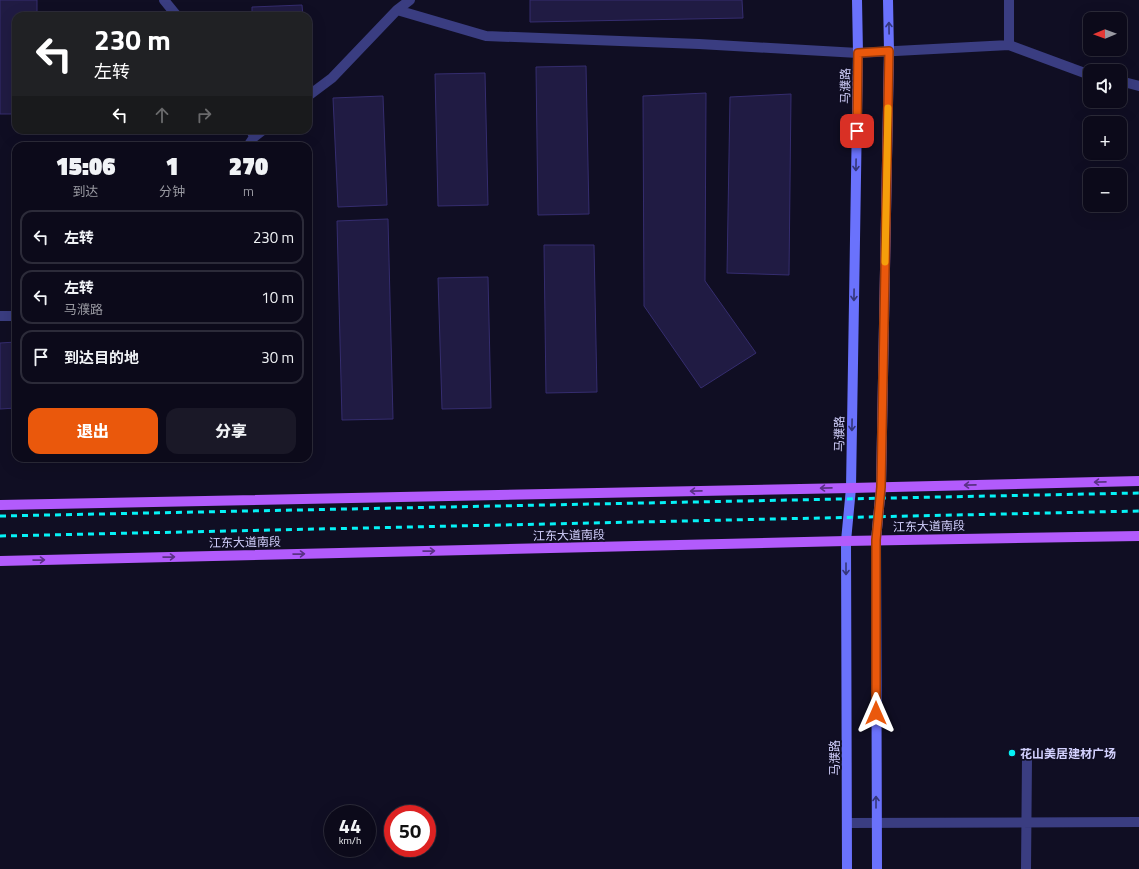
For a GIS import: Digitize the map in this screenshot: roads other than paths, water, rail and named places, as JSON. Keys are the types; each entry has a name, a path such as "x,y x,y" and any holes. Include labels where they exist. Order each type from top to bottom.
{"main road":[{"name":"马濮路","path":"847,869 846,541 851,488 858,53 857,0"},
{"path":"877,869 876,540 881,487 889,51 888,0"},
{"path":"0,505 1139,481"},
{"name":"江东大道南段","path":"0,561 876,540 1139,536"}],"street":[{"path":"164,0 174,12"},
{"path":"312,93 332,78 397,10 410,0"},
{"path":"1009,0 1009,45"},
{"path":"397,10 486,36 699,44 858,53 1009,45 1083,72"},
{"path":"1127,83 1139,86"},
{"path":"0,316 12,316"},
{"path":"1026,759 1026,869"},
{"path":"847,823 1139,822"}],"railway":[{"path":"0,516 1139,493"},
{"path":"0,536 1139,511"}],"place":[{"name":"花山美居建材广场","path":"1012,753"}]}
